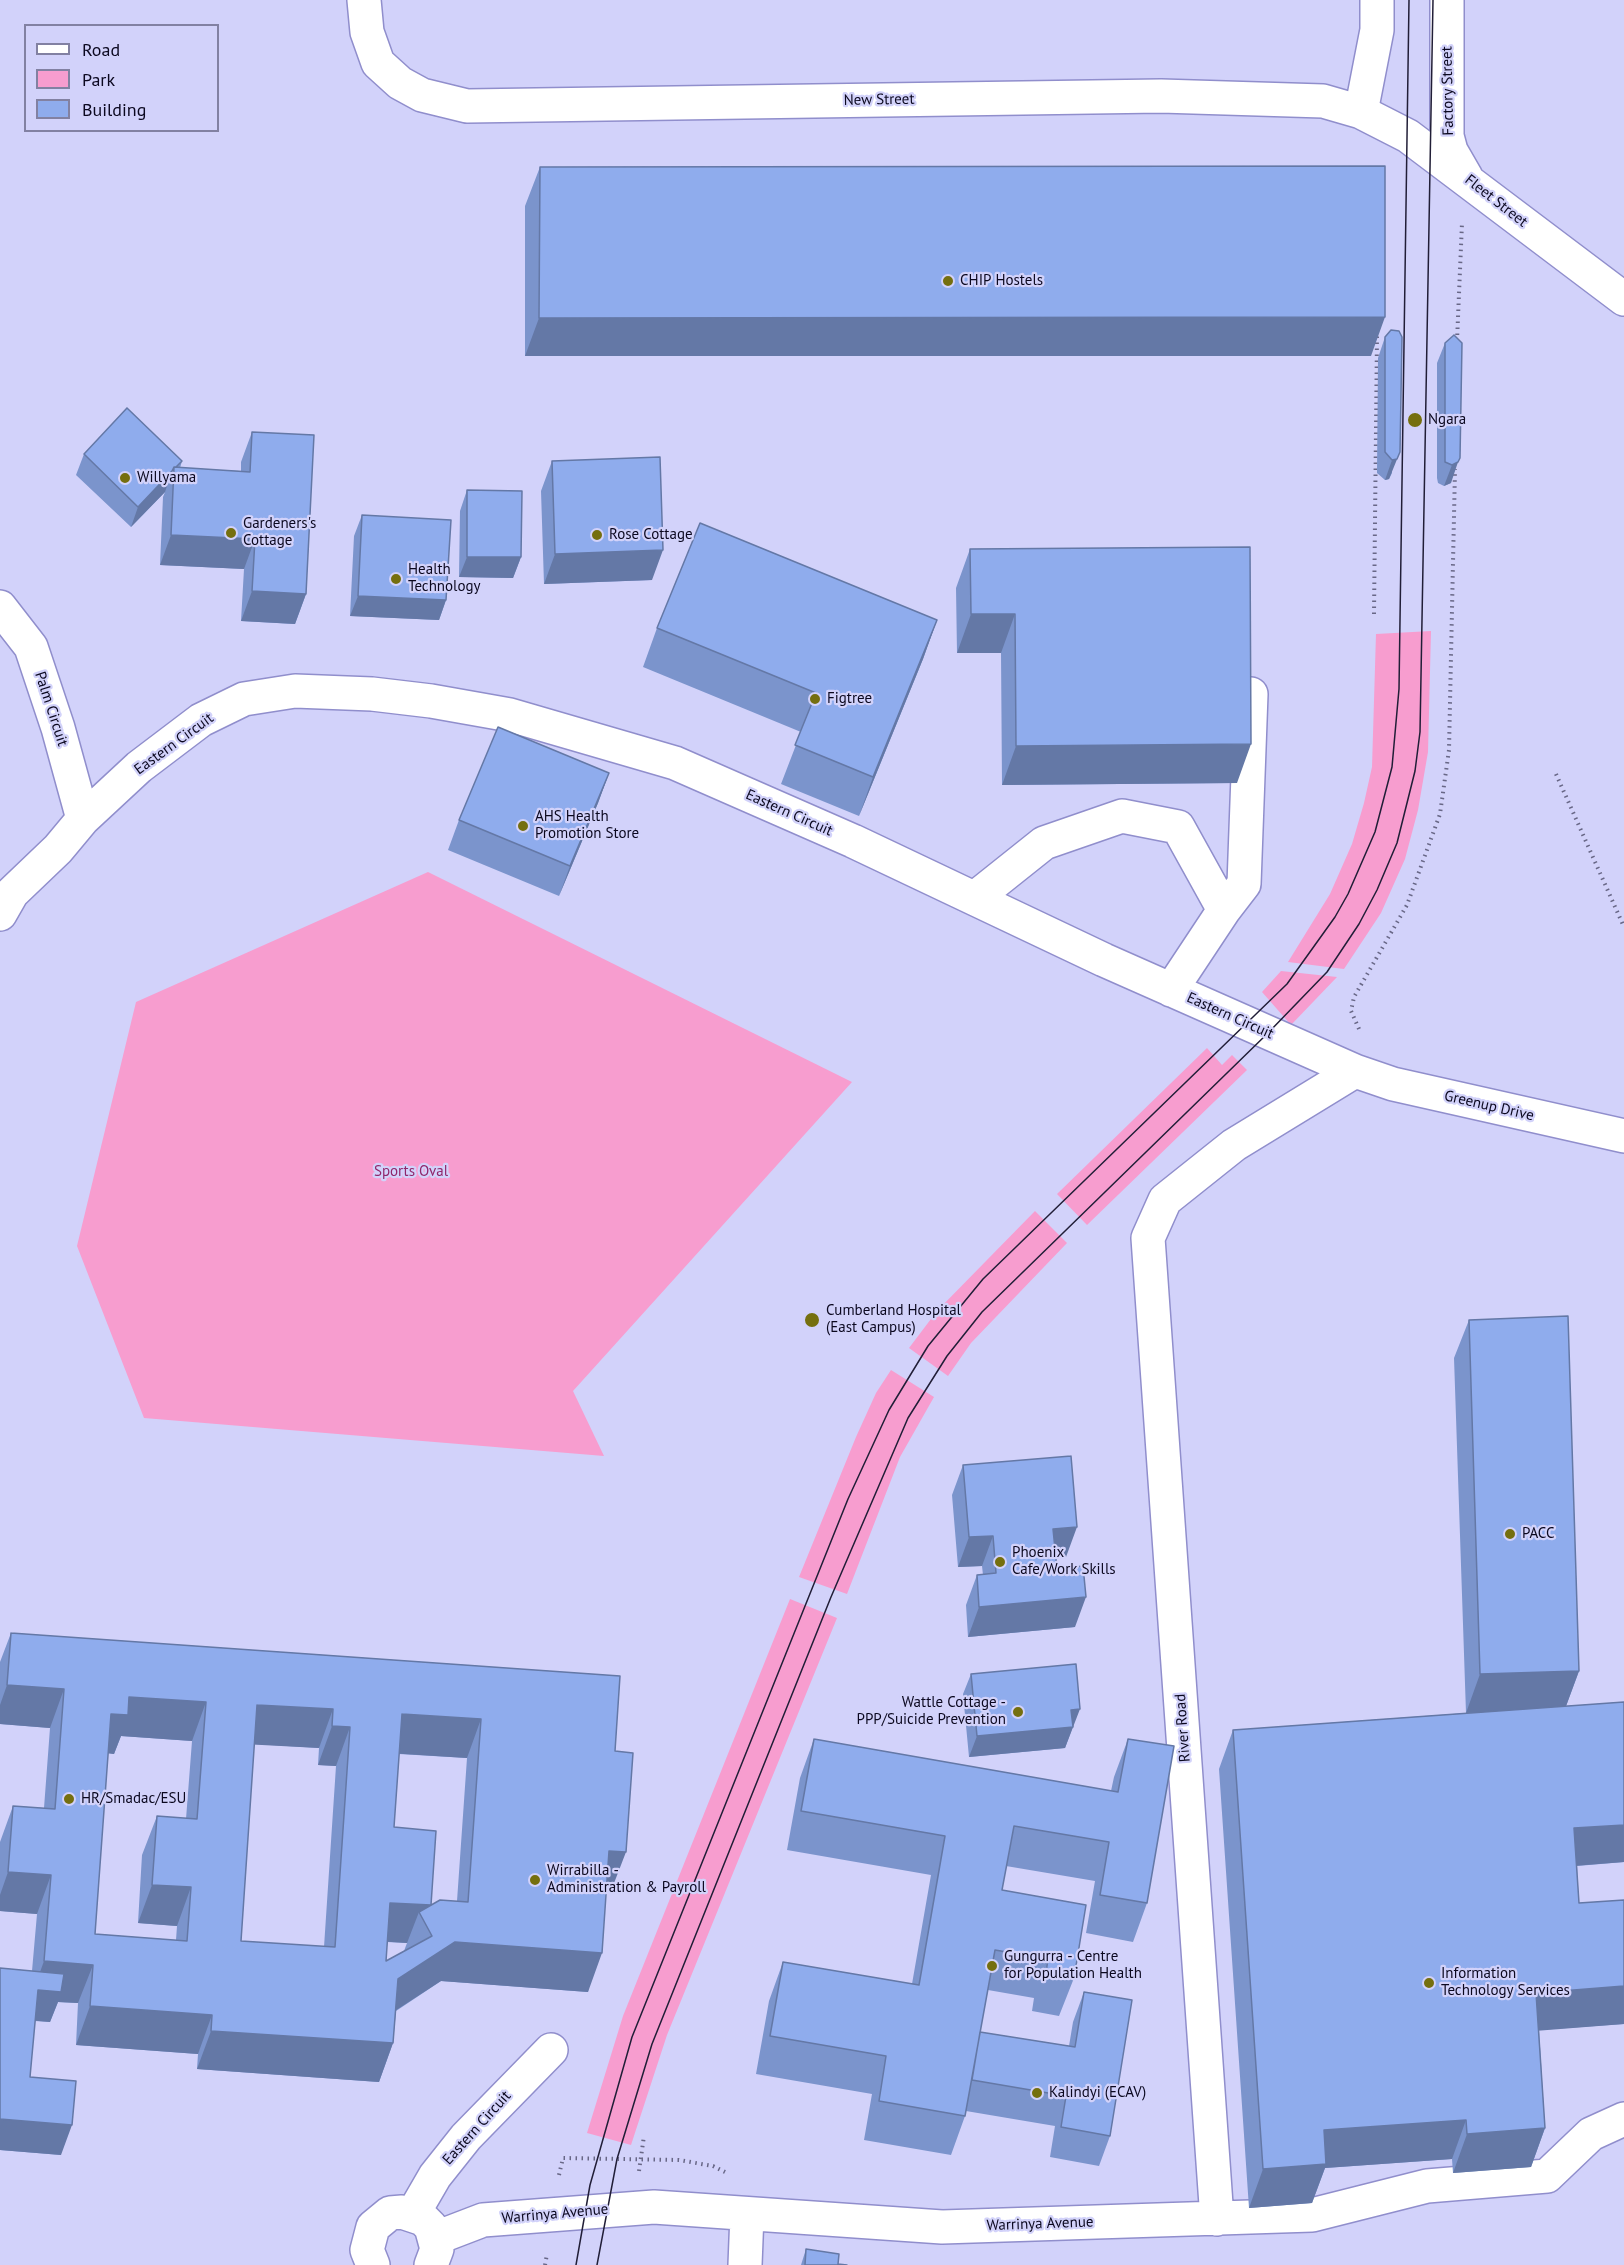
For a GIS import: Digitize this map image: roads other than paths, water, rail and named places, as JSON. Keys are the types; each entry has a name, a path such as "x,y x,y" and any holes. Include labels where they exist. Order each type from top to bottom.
{"street":[{"name":"New Street","path":"364,0 367,32 378,63 400,83 422,95 467,106 1232,96 1323,101 1361,112"},
{"path":"1361,112 1377,30 1377,0"},
{"name":"Factory Street","path":"1447,0 1447,135 1450,151 1467,178"},
{"name":"Fleet Street","path":"1361,112 1408,136 1467,178 1624,299"},
{"name":"Palm Circuit","path":"0,607 31,647 58,728 83,819"},
{"name":"Eastern Circuit","path":"4,899 58,849 83,819 139,766 192,727 244,699 295,691 372,694 510,715 675,763 975,898 1171,990 1354,1071"},
{"path":"1171,990 1244,884 1251,694"},
{"path":"975,898 1044,843 1122,816 1178,827 1224,910"},
{"name":"Greenup Drive","path":"1354,1071 1393,1084 1624,1136"},
{"name":"River Road","path":"1217,2219 1148,1238 1165,1200 1234,1145 1354,1071"},
{"name":"Eastern Circuit","path":"413,2214 435,2176 466,2137 550,2050"},
{"name":"Warrinya Avenue","path":"433,2251 483,2220 654,2207 942,2227 1312,2215 1427,2186 1547,2176 1591,2133 1624,2119"},
{"path":"373,2265 367,2250 368,2238 373,2227 390,2213 413,2214 431,2227 433,2251"},
{"path":"745,2265 747,2214"}],"tram line":[{"path":"576,2265 590,2185 632,2037 848,1499 889,1410 928,1346 983,1279 1287,984 1335,917 1348,894 1375,832 1392,767 1399,689 1409,0"},
{"path":"597,2265 617,2159 652,2044 831,1597 908,1418 947,1356 982,1312 1268,1033 1327,972 1359,924 1377,890 1397,843 1415,771 1420,732 1433,0"}],"place":[{"name":"CHIP Hostels","path":"948,281"},
{"name":"Ngara","path":"1415,420"},
{"name":"Willyama","path":"125,478"},
{"name":"Gardeners's Cottage","path":"231,533"},
{"name":"Rose Cottage","path":"597,535"},
{"name":"Health Technology","path":"396,579"},
{"name":"Figtree","path":"815,699"},
{"name":"AHS Health Promotion Store","path":"523,826"},
{"name":"Cumberland Hospital (East Campus)","path":"812,1320"},
{"name":"PACC","path":"1510,1534"},
{"name":"Phoenix Cafe/Work Skills","path":"1000,1562"},
{"name":"Wattle Cottage - PPP/Suicide Prevention","path":"1018,1712"},
{"name":"HR/Smadac/ESU","path":"69,1799"},
{"name":"Wirrabilla - Administration & Payroll","path":"535,1880"},
{"name":"Gungurra - Centre for Population Health","path":"992,1966"},
{"name":"Information Technology Services","path":"1429,1983"},
{"name":"Kalindyi (ECAV)","path":"1037,2093"}],"park label":[{"name":"Sports Oval","path":"411,1172"}]}
